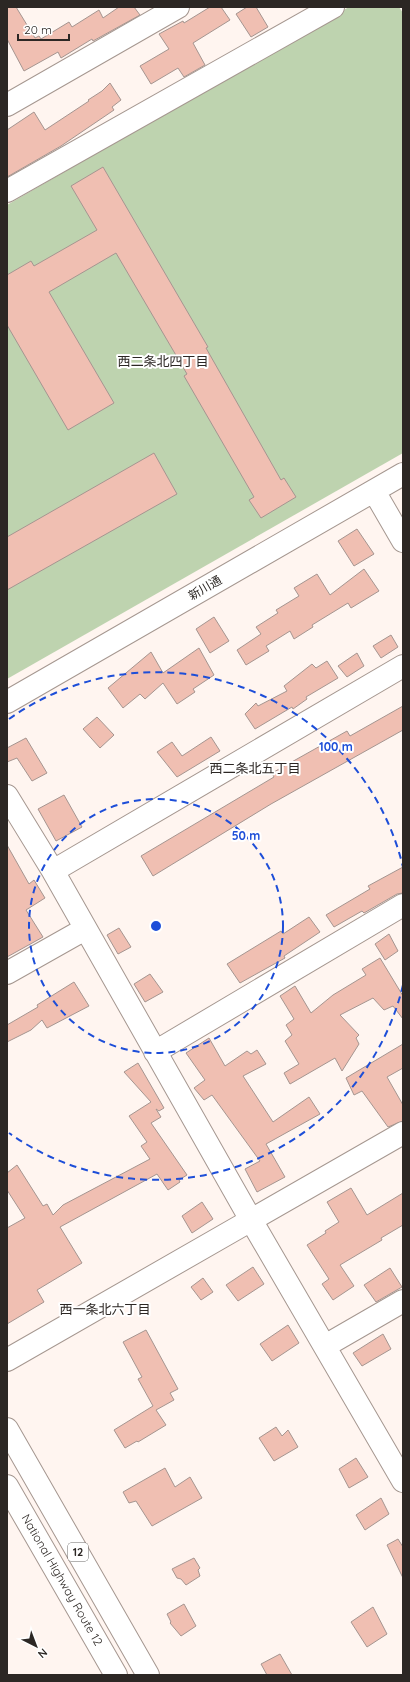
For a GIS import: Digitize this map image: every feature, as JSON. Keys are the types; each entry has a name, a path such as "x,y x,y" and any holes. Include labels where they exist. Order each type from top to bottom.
{"main road":[{"path":"7,105 178,7"},
{"path":"7,191 333,7"},
{"name":"新川通","path":"7,702 403,474"},
{"path":"374,491 403,541"},
{"path":"53,871 403,666"},
{"path":"7,796 53,871 251,1220 403,1481"},
{"path":"155,1052 403,906"},
{"path":"7,973 85,929"},
{"path":"7,1360 403,1133"},
{"path":"325,1346 403,1302"},
{"name":"12","path":"7,1429 148,1675"},
{"name":"National Highway Route 12","path":"7,1486 116,1675"}],"green space":[{"path":"349,7 399,7 403,13 403,453 7,679 7,205"}],"building":[{"path":"7,7 16,7 35,38 39,36 41,39 69,22 72,27 99,10 103,18 119,7 134,7 140,15 93,41 92,39 61,58 58,52 24,71 7,39"},
{"path":"210,7 221,7 230,20 193,43 205,65 184,77 178,68 151,84 140,66 169,49 159,34 183,21 184,23"},
{"path":"247,7 256,7 268,27 251,37 236,14"},
{"path":"110,83 121,100 112,107 114,110 61,146 7,177 7,130 34,112 45,130 89,101 88,100 102,91"},
{"path":"103,167 208,347 206,348 281,480 284,478 296,497 261,518 249,500 254,497 184,376 187,374 116,253 49,292 114,403 68,430 7,325 7,275 31,261 34,266 97,230 71,186"},
{"path":"154,453 177,494 7,590 7,537"},
{"path":"357,529 374,554 354,566 338,541"},
{"path":"364,569 379,591 351,608 348,603 312,625 313,627 294,639 290,631 266,646 269,651 246,665 237,650 261,634 256,627 278,613 276,610 299,596 294,588 317,574 330,595"},
{"path":"214,617 229,641 210,653 196,629"},
{"path":"391,635 398,647 381,658 373,646"},
{"path":"199,648 214,675 193,689 195,692 177,704 163,683 145,699 140,694 123,708 108,688 151,652 163,673"},
{"path":"357,653 364,666 347,677 338,666"},
{"path":"327,661 338,678 306,697 307,699 293,709 292,707 255,729 245,714 256,703 258,706 287,691 284,686 312,664 316,668"},
{"path":"403,706 403,730 271,804 153,876 141,856 274,777 272,773 347,731 350,736"},
{"path":"97,717 114,735 100,748 83,729"},
{"path":"211,737 220,751 177,777 157,752 172,742 182,756"},
{"path":"26,738 47,773 32,781 17,758 7,762 7,748"},
{"path":"64,795 82,827 56,841 38,809"},
{"path":"7,845 29,884 34,880 45,898 26,910 43,937 7,957"},
{"path":"403,867 403,893 397,894 364,913 362,911 334,927 326,915 370,889 368,886"},
{"path":"309,917 320,932 284,956 285,958 240,983 227,964 281,931 283,934"},
{"path":"119,928 131,947 118,954 107,935"},
{"path":"389,934 398,951 385,960 375,944"},
{"path":"380,958 403,996 403,1019 393,1006 384,1010 373,998 340,1015 359,1035 356,1038 359,1044 342,1071 335,1058 290,1084 284,1073 299,1064 285,1041 292,1035 286,1025 294,1019 280,996 295,986 311,1013 333,995 366,975 362,969"},
{"path":"150,974 163,992 145,1002 134,984"},
{"path":"74,982 89,1006 47,1028 42,1020 31,1030 7,1042 7,1025 38,1007 37,1005"},
{"path":"209,1038 225,1066 247,1051 251,1054 257,1050 266,1064 243,1076 273,1122 309,1097 320,1114 266,1144 285,1177 257,1192 245,1169 260,1161 212,1095 204,1100 194,1088 205,1080 186,1053"},
{"path":"403,1044 403,1068 387,1077 403,1105 403,1121 388,1127 362,1091 354,1095 346,1078"},
{"path":"138,1063 164,1108 159,1111 156,1109 161,1117 151,1123 187,1175 168,1190 157,1174 60,1227 82,1263 37,1290 44,1302 7,1324 7,1228 25,1218 7,1190 7,1173 17,1165 43,1206 47,1204 53,1215 63,1205 150,1159 141,1146 147,1142 129,1116 151,1102 124,1072"},
{"path":"351,1188 367,1215 403,1193 403,1225 381,1238 382,1240 340,1265 354,1286 333,1300 322,1284 329,1279 307,1245 326,1233 325,1231 339,1222 327,1202"},
{"path":"202,1202 213,1219 192,1233 182,1216"},
{"path":"253,1267 264,1284 238,1301 226,1285"},
{"path":"390,1268 402,1287 376,1302 364,1285"},
{"path":"203,1278 213,1292 201,1300 191,1287"},
{"path":"288,1325 299,1343 272,1361 260,1344"},
{"path":"146,1330 178,1389 170,1393 174,1400 156,1410 166,1425 125,1448 114,1430 153,1406 138,1379 142,1377 123,1342"},
{"path":"383,1334 391,1349 362,1366 353,1353"},
{"path":"276,1427 282,1436 288,1430 298,1447 274,1461 259,1438"},
{"path":"356,1458 368,1477 349,1488 339,1469"},
{"path":"165,1468 175,1487 190,1477 202,1498 152,1526 136,1501 129,1503 123,1492"},
{"path":"381,1498 389,1514 365,1530 356,1515"},
{"path":"398,1539 403,1547 403,1578 387,1545"},
{"path":"194,1558 200,1568 198,1570 200,1576 186,1585 181,1579 177,1578 172,1569"},
{"path":"184,1604 196,1626 181,1636 170,1623 171,1622 167,1614"},
{"path":"373,1607 387,1634 367,1647 351,1622"},
{"path":"280,1654 292,1675 267,1675 261,1664"}],"district":[{"name":"西二条北四丁目","path":"163,361"},
{"name":"西二条北五丁目","path":"255,768"},
{"name":"西一条北六丁目","path":"105,1309"}]}
